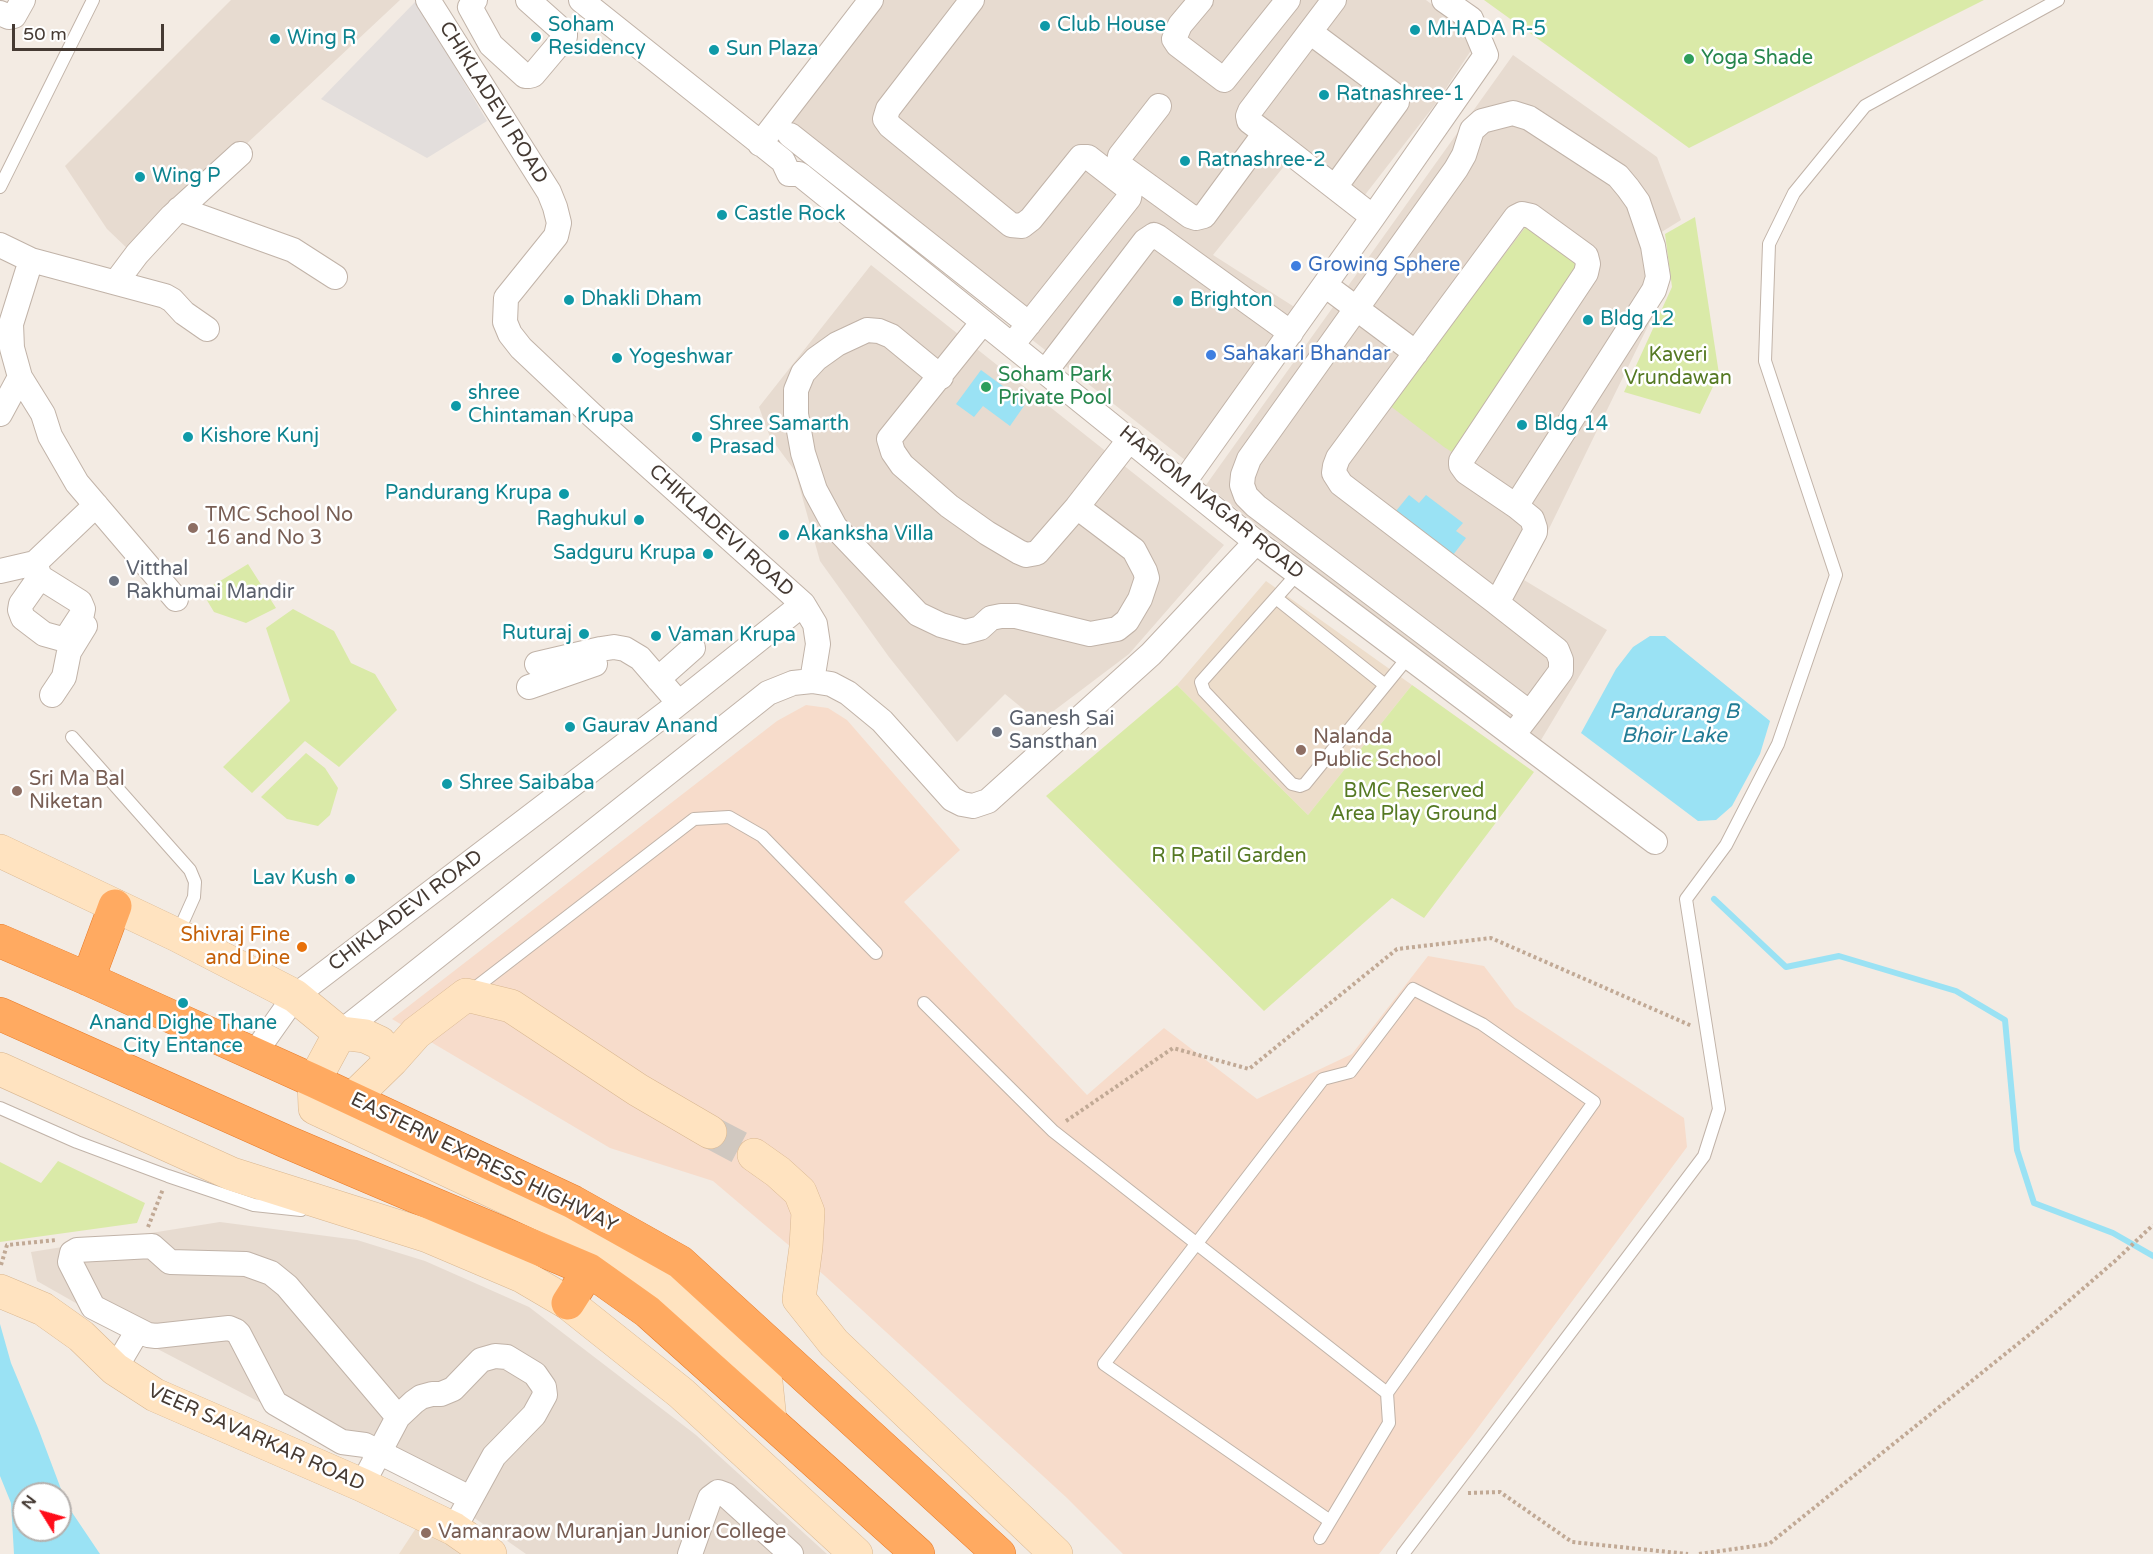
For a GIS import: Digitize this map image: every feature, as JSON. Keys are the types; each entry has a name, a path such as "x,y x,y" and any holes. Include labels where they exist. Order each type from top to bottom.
{"highway":[{"path":"88,979 115,906"},
{"name":"EASTERN EXPRESS HIGHWAY","path":"0,941 314,1081 573,1202 680,1262 999,1554"},
{"path":"0,1014 286,1142 589,1270 648,1312 918,1554"},
{"path":"568,1303 589,1270"}],"street":[{"path":"0,13 14,16 23,0"},
{"name":"CHIKLADEVI ROAD","path":"254,1054 295,996 674,707 803,604 601,423 521,348 510,334 505,322 506,298 556,236 559,223 549,192 428,0"},
{"path":"475,0 470,7 487,39 525,76 533,75 564,37 563,30 538,3"},
{"path":"760,144 871,0"},
{"path":"972,0 888,109 885,119 890,126 1011,225 1022,226 1031,219 1081,157 1088,157 1130,192 1129,198 1012,345"},
{"path":"1201,0 1180,26 1174,39 1178,45 1224,80 1288,0"},
{"path":"1334,0 1248,116 1249,121 1373,218"},
{"path":"1184,482 1373,218 1486,55 1471,19 1444,0"},
{"name":"HARIOM NAGAR ROAD","path":"589,2 760,144 1256,542 1655,842"},
{"path":"1310,32 1398,97 1397,102 1335,187"},
{"path":"1459,95 1491,117"},
{"path":"1159,106 1120,156 1121,166 1196,218 1204,216 1265,133"},
{"path":"1516,506 1653,290 1658,277 1653,246 1638,202 1618,177 1528,118 1514,113 1491,117 1472,130 1464,155 1456,169 1249,459 1242,485 1246,496 1256,506 1530,713"},
{"path":"790,135 1029,324"},
{"path":"116,282 137,254 179,209 240,154"},
{"path":"794,170 817,156"},
{"path":"179,209 293,250 335,277"},
{"path":"1497,603 1536,528 1532,519 1516,506 1466,472 1461,461 1586,273 1588,264 1586,256 1531,216 1522,214 1516,217 1338,458 1334,473 1341,484 1557,650 1561,660 1560,671 1513,735"},
{"path":"878,237 893,217"},
{"path":"1045,372 1145,241 1154,236 1291,333"},
{"path":"0,245 31,260 165,296 207,329"},
{"path":"31,260 11,324 12,348 20,377 43,414 50,436 77,483 176,599"},
{"path":"933,281 949,261"},
{"path":"1325,285 1416,353"},
{"path":"988,292 978,317 941,376 891,435 890,444 902,465 949,506 987,533 1026,555 1039,551 1130,439"},
{"path":"941,376 891,336 879,331 867,330 837,344 816,359 803,373 796,390 796,414 803,453 815,490 835,527 918,614 941,625 965,632 980,627 991,618 1001,616 1016,616 1090,634 1117,629 1127,621 1140,599 1147,578 1145,571 1134,550 1077,507"},
{"path":"0,414 20,377"},
{"path":"0,571 39,565 96,505"},
{"path":"770,1420 766,1383 699,1318 666,1290 601,1242 315,1108 314,1081 340,1033 768,693 793,683 812,681 831,684 848,693 882,721 952,799 973,806 988,801 1151,654 1256,542"},
{"path":"39,565 92,606 93,610 69,652 64,677 52,695"},
{"path":"803,604 815,624 818,644 812,681"},
{"path":"537,664 614,647 625,649 640,658 658,679 674,707"},
{"path":"658,679 693,648"},
{"path":"529,687 594,664 624,664 638,672 674,707"},
{"path":"0,850 177,935 295,996 340,1033 365,1036 380,1043 392,1060"},
{"path":"352,1099 416,1033 466,994 511,1006 638,1090 710,1132"},
{"path":"0,1069 232,1174 428,1236 522,1276 568,1303 681,1393 845,1551"},
{"path":"754,1155 800,1192 808,1212 799,1299 834,1343 1056,1554"},
{"path":"398,1418 287,1286 271,1273 246,1264 170,1262 152,1246 74,1251 70,1262 93,1307 138,1330 156,1336 229,1328 236,1331 275,1403 342,1442 365,1445 380,1451 470,1498"},
{"name":"VEER SAVARKAR ROAD","path":"0,1291 44,1309 81,1336 115,1369 155,1395 363,1485 454,1529 490,1554"},
{"path":"115,1369 138,1330"},
{"path":"363,1485 398,1418 421,1397 441,1394 453,1389 481,1360 495,1356 507,1357 535,1374 544,1387 545,1395 542,1404 525,1426 494,1456 454,1529"},
{"path":"690,1554 710,1498 718,1492 726,1495 786,1552"}],"lane":[{"path":"0,187 93,0"},
{"path":"1403,1554 1704,1156 1719,1109 1686,899 1726,845 1778,744 1836,575 1765,361 1768,244 1794,193 1866,105 2058,0"},
{"path":"1298,573 1204,677 1202,687 1292,784 1300,786 1305,784 1408,656"},
{"path":"1276,598 1385,685"},
{"path":"72,737 190,870 195,882 194,897 177,935"},
{"path":"466,994 694,819 729,817 762,836 876,953"},
{"path":"1320,1538 1389,1423 1387,1393 1594,1102 1482,1024 1413,989 1350,1072 1323,1079 1104,1364 1330,1521"},
{"path":"924,1003 1053,1131 1387,1393"},
{"path":"0,1108 77,1142 168,1176 254,1204 377,1219"}],"path":[{"path":"1699,1554 1769,1544 2025,1337 2115,1262 2153,1226"},
{"path":"1450,1493 1500,1492 1572,1542 1688,1554"}],"shaded area":[{"path":"231,0 400,0 131,252 107,229 65,166"},
{"path":"866,0 1426,0 1463,28 1472,49 1437,102 1361,200 1297,150 1213,255 1296,308 1185,460 764,129"},
{"path":"416,1 487,121 427,158 321,99"},
{"path":"1513,55 1657,157 1681,220 1660,233 1667,287 1524,580 1607,630 1538,745 1206,485"},
{"path":"871,265 1224,545 1129,654 1039,722 1005,694 957,742 889,657 820,561 795,471 770,437 759,407"},
{"name":"Nalanda Public School","path":"1266,581 1412,685 1308,815 1177,685"},
{"path":"806,705 828,708 847,720 960,850 904,902 1087,1095 1164,1028 1257,1099 1352,1054 1428,956 1484,966 1515,1007 1684,1118 1687,1147 1471,1437 1379,1554 1123,1554 1067,1498 825,1276 713,1181 610,1148 392,1019 777,721"},
{"path":"220,1222 357,1240 425,1261 529,1307 696,1435 827,1554 526,1554 453,1503 148,1344 37,1281 31,1252"},
{"name":"Vamanraow Muranjan Junior College","path":"420,1522 470,1554 399,1554"}],"green space":[{"path":"1484,0 1984,0 1689,148"},
{"name":"Kaveri Vrundawan","path":"1695,217 1719,374 1700,414 1624,392 1672,287 1665,234"},
{"path":"1531,220 1586,263 1463,459 1389,405"},
{"path":"248,564 276,608 246,623 214,612 202,592"},
{"path":"293,609 334,631 351,663 375,674 397,710 339,767 305,741 252,793 223,767 290,701 266,628"},
{"name":"R R Patil Garden","path":"1177,685 1308,815 1412,685 1534,772 1424,918 1392,898 1264,1011 1046,796"},
{"path":"306,753 325,768 338,788 330,815 318,826 287,819 261,797"},
{"path":"58,1161 145,1203 137,1223 0,1242 0,1162 41,1183"}],"water":[{"name":"Soham Park Private Pool","path":"981,370 1026,403 1010,426 983,406 974,417 956,404"},
{"path":"1409,495 1419,503 1426,495 1463,523 1456,531 1466,538 1453,555 1396,511"},
{"name":"Pandurang B Bhoir Lake","path":"1650,636 1665,636 1770,721 1760,754 1732,806 1716,820 1698,821 1581,733 1616,669 1633,647"},
{"path":"0,1324 11,1363 58,1482 12,1482 12,1520 11,1503 0,1476"},
{"path":"72,1512 100,1554 14,1554 13,1542 72,1542"}],"waterway":[{"path":"1714,899 1786,967 1839,956 1956,991 2005,1020 2017,1150 2034,1203 2113,1233 2153,1256"}],"tunnel":[{"path":"710,1132 754,1155"}],"place":[{"name":"Club House","path":"1045,26"},
{"name":"MHADA R-5","path":"1415,30"},
{"name":"Soham Residency","path":"536,37"},
{"name":"Wing R","path":"275,39"},
{"name":"Sun Plaza","path":"714,50"},
{"name":"Yoga Shade","path":"1689,59"},
{"name":"Ratnashree-1","path":"1324,95"},
{"name":"Ratnashree-2","path":"1185,161"},
{"name":"Wing P","path":"140,177"},
{"name":"Castle Rock","path":"722,215"},
{"name":"Growing Sphere","path":"1296,266"},
{"name":"Dhakli Dham","path":"569,300"},
{"name":"Brighton","path":"1178,301"},
{"name":"Bldg 12","path":"1588,320"},
{"name":"Sahakari Bhandar","path":"1211,355"},
{"name":"Yogeshwar","path":"617,358"},
{"name":"Soham Park Private Pool","path":"986,387"},
{"name":"shree Chintaman Krupa","path":"456,406"},
{"name":"Bldg 14","path":"1522,425"},
{"name":"Kishore Kunj","path":"188,437"},
{"name":"Shree Samarth Prasad","path":"697,437"},
{"name":"Pandurang Krupa","path":"564,494"},
{"name":"Raghukul","path":"639,520"},
{"name":"TMC School No 16 and No 3","path":"193,528"},
{"name":"Akanksha Villa","path":"784,535"},
{"name":"Sadguru Krupa","path":"708,554"},
{"name":"Vitthal Rakhumai Mandir","path":"114,581"},
{"name":"Ruturaj","path":"584,634"},
{"name":"Vaman Krupa","path":"656,636"},
{"name":"Gaurav Anand","path":"570,727"},
{"name":"Ganesh Sai Sansthan","path":"997,732"},
{"name":"Nalanda Public School","path":"1301,750"},
{"name":"Shree Saibaba","path":"447,784"},
{"name":"Sri Ma Bal Niketan","path":"17,791"},
{"name":"Lav Kush","path":"350,879"},
{"name":"Shivraj Fine and Dine","path":"302,947"},
{"name":"Anand Dighe Thane City Entance","path":"183,1003"},
{"name":"Vamanraow Muranjan Junior College","path":"426,1533"}],"park label":[{"name":"BMC Reserved Area Play Ground","path":"1414,804"}]}
